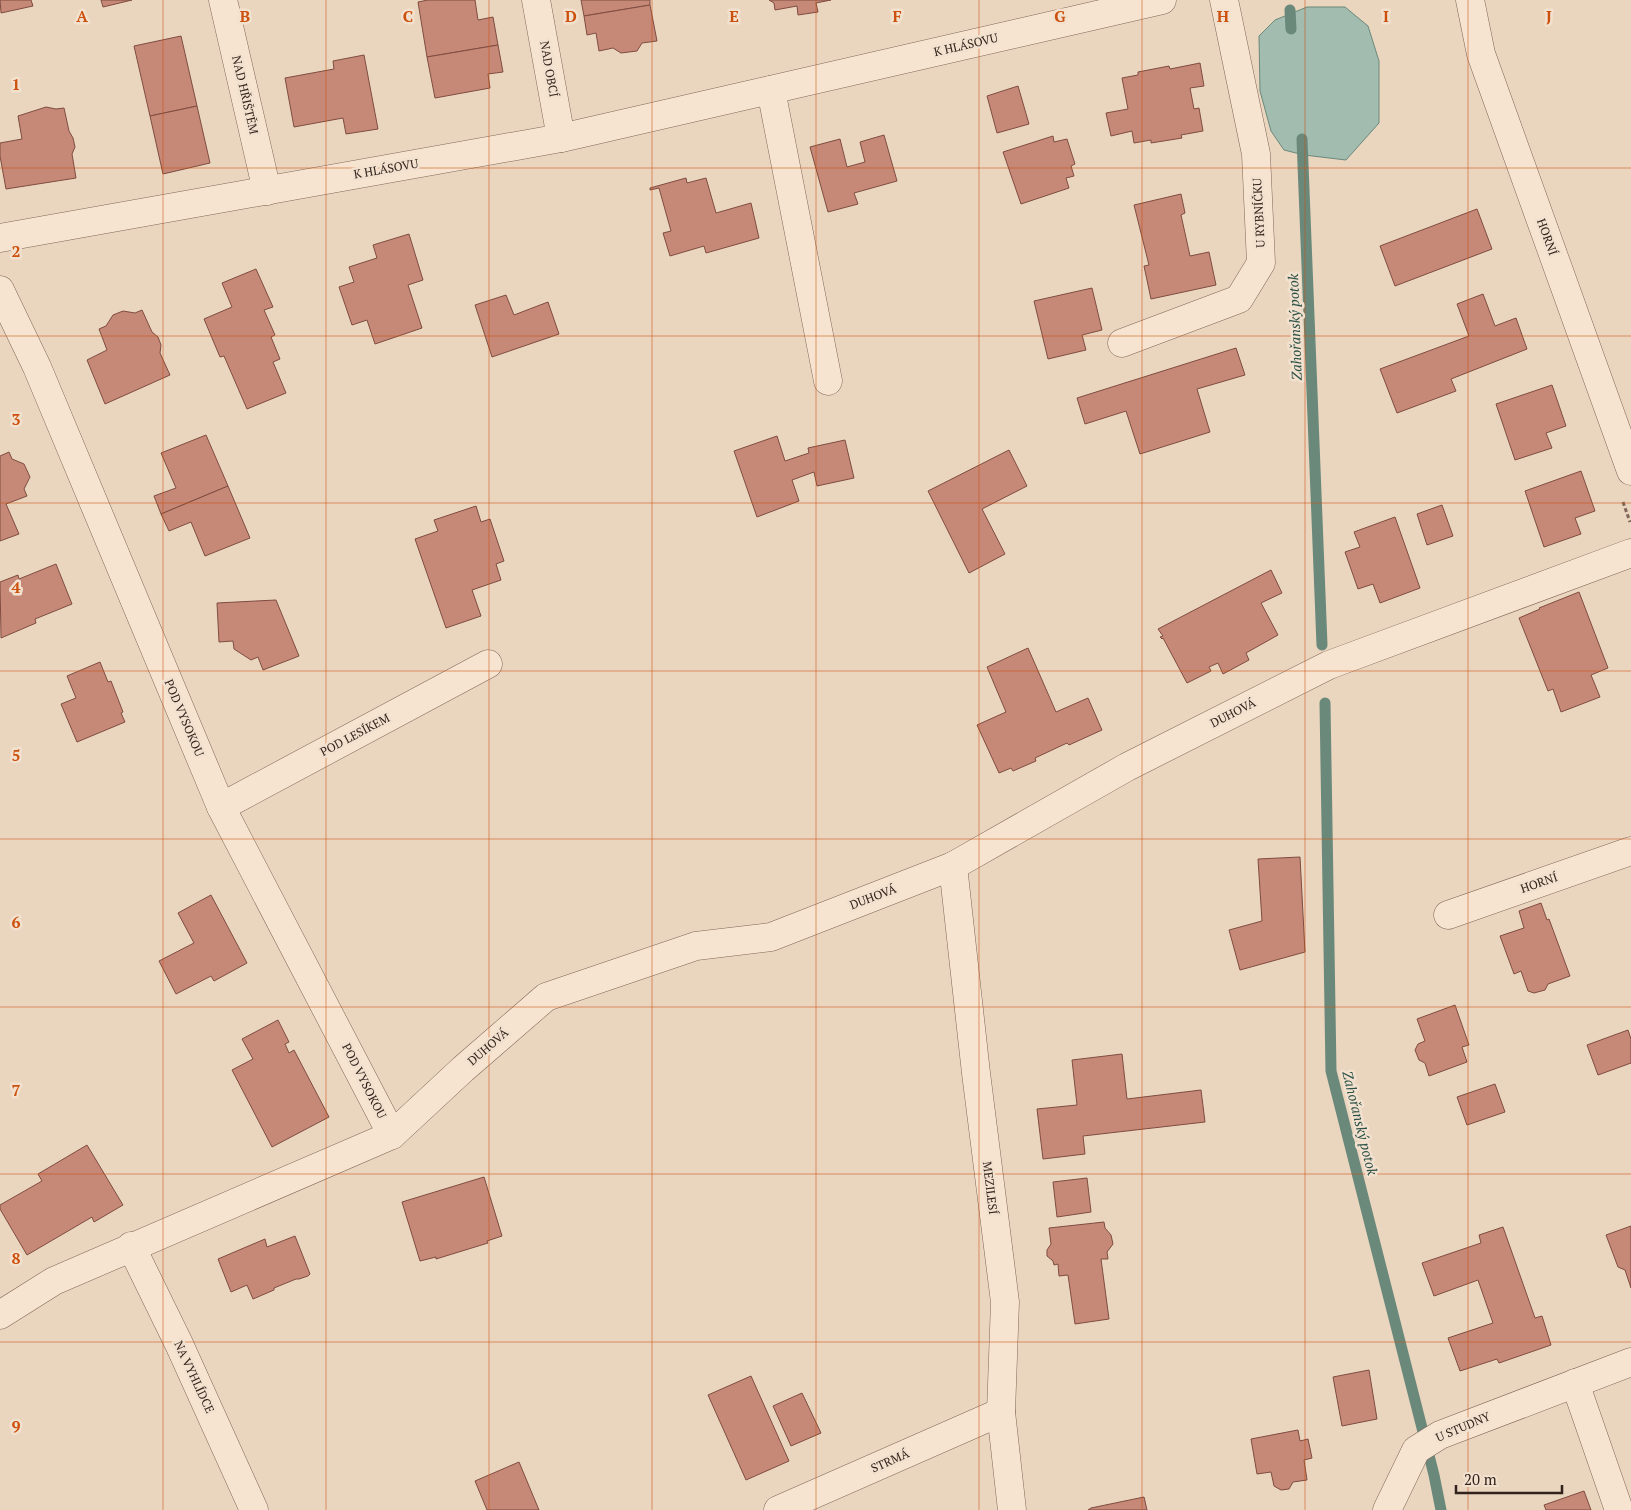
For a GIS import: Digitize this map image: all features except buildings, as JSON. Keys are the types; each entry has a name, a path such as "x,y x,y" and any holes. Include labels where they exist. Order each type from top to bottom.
{"street":[{"name":"NAD HŘIŠTĚM","path":"223,0 267,191"},
{"name":"NAD OBCÍ","path":"536,0 561,138"},
{"name":"K HLÁSOVU","path":"0,238 561,138 1162,0"},
{"name":"U RYBNÍČKU","path":"1122,342 1239,299 1261,264 1256,154 1224,0"},
{"name":"HORNÍ","path":"1470,0 1481,54 1631,472"},
{"path":"771,90 828,381"},
{"name":"POD VYSOKOU","path":"0,290 37,367 221,807 392,1135"},
{"name":"DUHOVÁ","path":"0,1316 54,1281 131,1246 392,1135 463,1069 546,997 696,946 771,937 953,866 1127,767 1328,665 1631,553"},
{"name":"POD LESÍKEM","path":"221,807 488,664"},
{"name":"HORNÍ","path":"1448,915 1631,851"},
{"name":"MEZILESÍ","path":"953,866 1004,1302 1001,1412 1012,1510"},
{"name":"NA VYHLÍDCE","path":"131,1246 179,1344 254,1510"},
{"name":"U STUDNY","path":"1387,1510 1416,1450 1440,1435 1631,1362"},
{"path":"1575,1383 1619,1510"},
{"name":"STRMÁ","path":"778,1510 1001,1412"}],"shaded area":[{"path":"1307,7 1345,7 1368,26 1379,61 1379,123 1346,160 1304,155 1284,150 1271,131 1260,91 1259,36 1275,20"}],"waterway":[{"name":"Zahořanský potok","path":"1290,10 1291,29"},
{"name":"Zahořanský potok","path":"1302,139 1322,645"},
{"name":"Zahořanský potok","path":"1325,703 1331,1071 1434,1475 1441,1510"}]}
